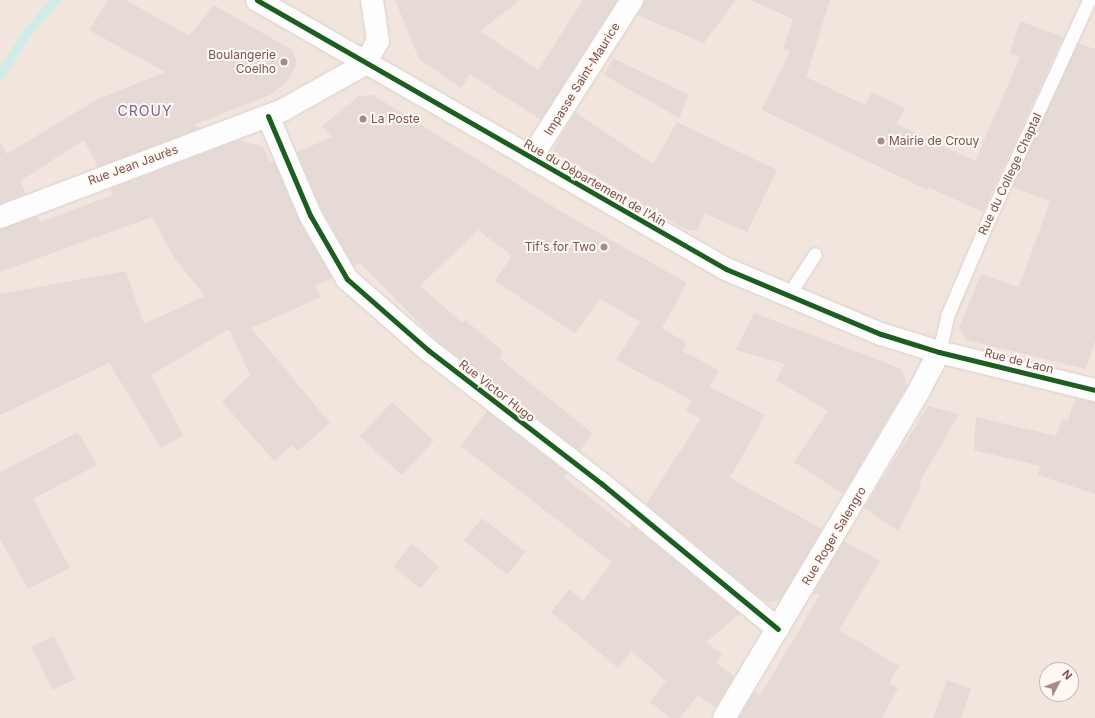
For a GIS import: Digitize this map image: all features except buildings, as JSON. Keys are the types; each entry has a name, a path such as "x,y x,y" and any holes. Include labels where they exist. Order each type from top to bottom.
{"street":[{"name":"Rue du Département de l'Ain","path":"257,0 365,64 726,269 786,297 938,352"},
{"path":"365,64 378,41 372,0"},
{"name":"Impasse Saint-Maurice","path":"531,158 632,0"},
{"name":"Rue Jean Jaurès","path":"0,217 268,116 365,64"},
{"name":"Rue Victor Hugo","path":"268,116 310,215 347,280 428,350 602,484 778,629"},
{"name":"Rue de Laon","path":"938,352 1095,390"},
{"name":"Rue Roger Salengro","path":"724,718 920,389 938,352"}],"lane":[{"name":"Rue du College Chaptal","path":"938,352 947,316 980,239 1089,0"},
{"path":"786,297 815,254"}],"shaded area":[{"path":"0,0 1095,0 1095,718 0,718"}],"waterway":[{"path":"0,75 26,33 55,0"}],"cycle path":[{"path":"257,0 726,269 881,334 939,352 1095,390"},
{"path":"268,116 310,215 347,279 428,350 602,484 778,629"}],"place":[{"name":"Boulangerie Coelho","path":"284,62"},
{"name":"La Poste","path":"363,119"},
{"name":"Mairie de Crouy","path":"881,141"},
{"name":"Tif's for Two","path":"604,247"}],"district":[{"name":"CROUY","path":"145,111"}]}
